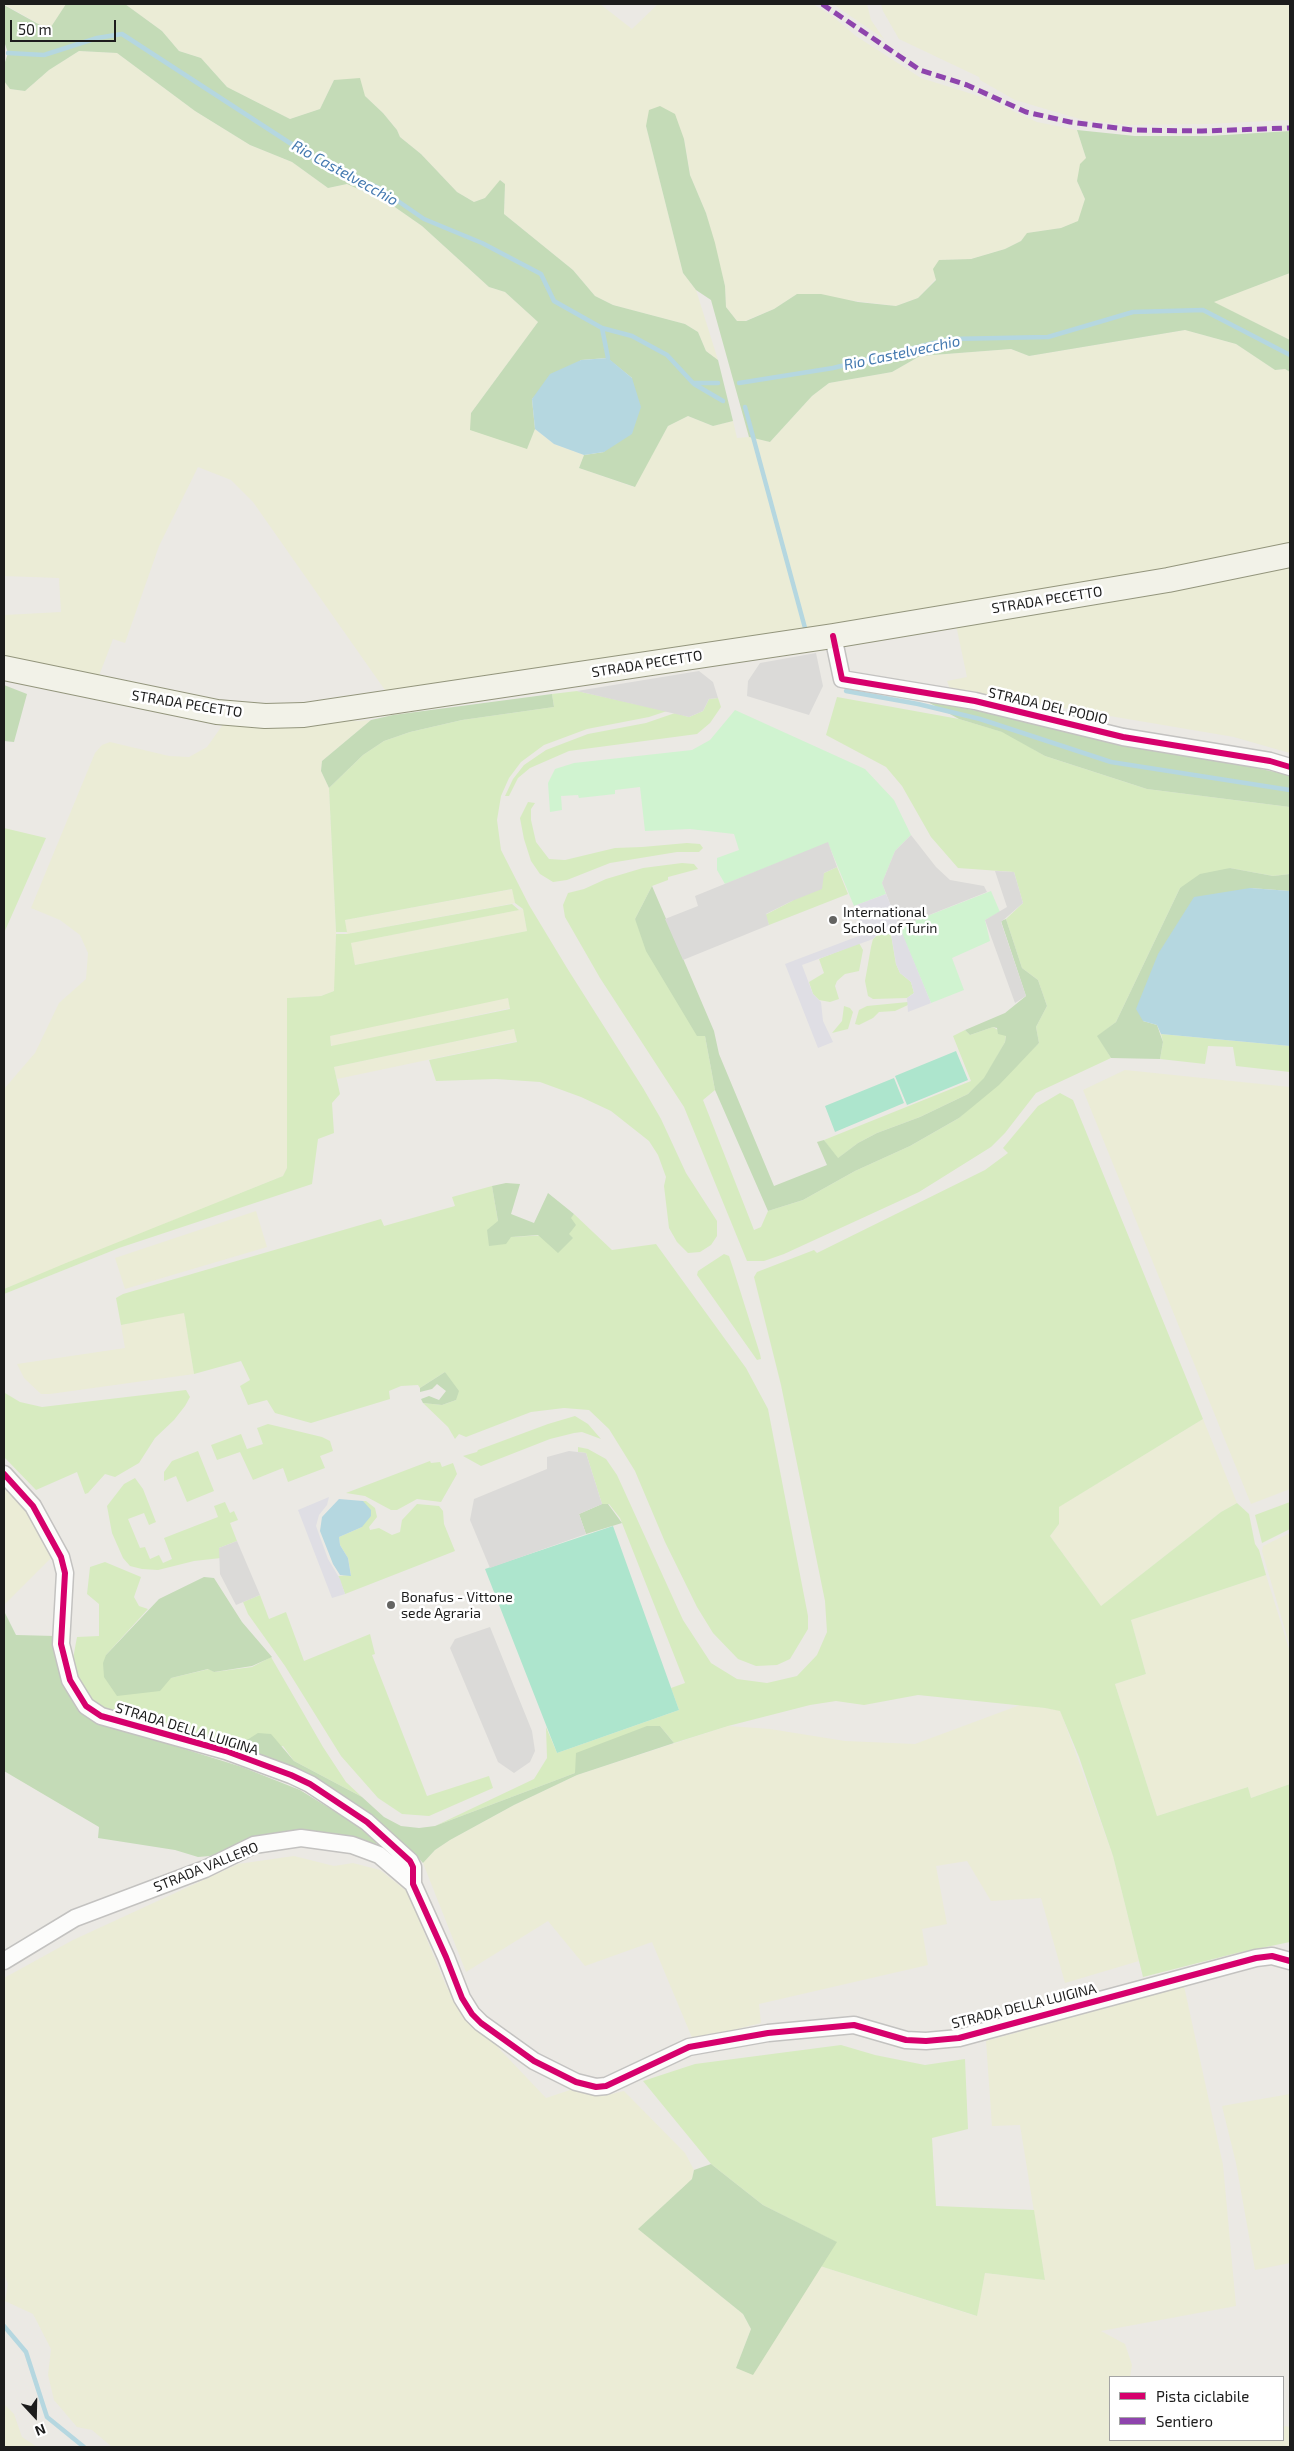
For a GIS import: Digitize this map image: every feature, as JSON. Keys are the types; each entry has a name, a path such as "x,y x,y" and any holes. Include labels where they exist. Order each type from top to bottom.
{"main road":[{"name":"STRADA PECETTO","path":"4,668 217,712 265,716 304,715 833,636 1168,580 1290,556"}],"street":[{"name":"STRADA DEL PODIO","path":"833,636 842,679 975,701 1123,737 1270,761 1290,767"},
{"name":"STRADA DELLA LUIGINA","path":"4,1474 33,1506 62,1557 65,1573 61,1644 70,1680 86,1706 101,1716 226,1751 310,1784 355,1814 402,1853 413,1867 413,1884 462,1998 472,2014 481,2023 534,2061 576,2082 596,2087 606,2086 676,2052 702,2044 768,2033 854,2025 906,2040 926,2041 959,2038 1256,1958 1272,1956 1290,1961"},
{"name":"STRADA VALLERO","path":"4,1961 75,1918 205,1869 254,1845 301,1838 352,1845 379,1855 413,1884"}],"green space":[{"path":"4,4 66,4 49,30"},
{"path":"66,4 125,4 162,31 179,51 201,58 227,87 290,119 320,109 334,80 360,78 365,96 383,113 397,130 400,137 421,154 457,192 474,202 485,198 500,180 505,184 504,214 573,270 595,296 613,305 685,324 698,332 706,351 718,360 733,421 713,426 688,416 668,426 635,487 579,468 584,455 604,452 632,378 607,358 581,360 532,399 535,429 527,449 470,430 471,413 538,322 505,292 489,287 422,226 389,203 347,184 328,188 292,162 250,145 195,111 117,53 79,51 49,70 25,91 10,89 4,81 4,65 8,53 4,41 4,5 49,30"},
{"path":"125,4 600,4 632,29 658,4 813,4 831,15 856,36 921,78 985,98 1037,122 1077,130 1086,158 1077,181 1085,199 1079,221 1061,228 1028,233 1021,241 1005,249 971,259 939,260 936,279 918,298 896,306 797,294 774,309 745,321 737,321 726,307 725,286 706,213 690,175 684,139 646,126 683,273 696,290 718,360 706,351 698,332 685,324 613,305 595,296 573,270 504,214 505,185 501,180 485,198 474,202 457,192 421,154 400,137 397,130 383,113 365,96 334,80 320,109 290,119 227,87 201,58 179,51 162,31"},
{"path":"833,4 867,4 871,20 884,39"},
{"path":"881,4 1290,4 1290,120 1127,125 1083,120 1015,100 980,80 979,77 899,39"},
{"path":"79,51 117,53 195,111 250,145 292,162 328,188 347,184 389,203 422,226 489,287 505,292 538,322 471,413 527,448 535,429 554,444 584,455 579,468 634,487 668,426 688,416 713,426 733,421 737,438 749,437 770,442 812,396 829,383 892,372 920,356 1011,349 1029,356 1185,330 1236,344 1275,370 1285,369 1290,372 1290,546 1193,566 839,624 387,693 253,502 231,480 198,467 159,546 125,643 113,639 97,681 4,661 4,615 61,612 59,578 4,576 4,81 10,89 25,91 49,70"},
{"path":"660,106 675,114 684,139 690,175 706,213 715,243 725,286 726,307 737,321 746,321 774,309 797,294 821,294 858,302 896,306 918,298 936,280 933,269 939,260 971,259 1005,249 1021,241 1027,233 1061,228 1078,221 1085,199 1077,181 1080,164 1086,158 1077,130 1135,136 1209,136 1290,131 1290,273 1214,302 1290,340 1290,372 1285,369 1275,370 1236,344 1185,330 1029,356 1011,349 920,356 892,372 829,383 812,396 770,442 749,437 711,300 696,290 683,273 646,126 649,110"},
{"path":"1290,273 1290,340 1213,302"},
{"path":"1290,566 1290,753 1234,737 950,689 947,681 967,677 956,625"},
{"path":"4,685 27,694 14,742 4,741"},
{"path":"577,691 667,711 649,717 587,729 544,745 521,762 509,778 501,796 497,820 501,850 529,905 643,1088 661,1119 686,1173 717,1221 717,1236 711,1245 700,1252 688,1253 677,1242 669,1228 664,1186 666,1177 658,1155 649,1141 611,1111 581,1097 540,1082 496,1079 436,1081 429,1060 517,1042 514,1029 334,1067 340,1094 332,1103 334,1133 318,1139 312,1184 119,1248 4,1294 4,1289 283,1176 287,1168 287,998 321,996 334,991 336,934 347,934 512,904 519,910 351,943 355,965 527,931 523,909 515,903 512,889 345,920 347,932 336,932 329,788 363,755 384,741 410,732 462,720 554,707 552,694","holes":["508,998 510,1009 331,1046 330,1036"]},
{"path":"552,694 554,707 462,720 410,732 384,741 363,755 329,788 321,771 322,761 371,720 393,715"},
{"path":"837,697 959,719 1006,733 1045,756 1147,789 1290,807 1290,874 1273,876 1230,868 1180,888 1116,1022 1098,1036 1111,1058 1036,1093 1005,1133 991,1147 919,1192 784,1254 764,1261 747,1261 684,1107 600,978 565,917 563,905 568,893 643,868 682,863 694,864 698,869 668,877 668,880 652,886 635,919 705,1036 715,1090 703,1100 754,1230 761,1227 768,1211 803,1200 855,1171 910,1146 959,1118 1039,1043 1036,1027 1047,1006 1038,980 1022,968 1006,919 1023,903 1014,872 958,868 931,837 902,786 886,767 826,735"},
{"path":"718,698 721,707 710,723 697,734 569,751 530,768 518,778 509,796 505,796 513,779 524,765 546,750 588,734 646,723 675,713 689,717 703,711 709,699"},
{"path":"924,700 1290,775 1290,807 1147,789 1045,756 1002,732 959,719"},
{"path":"735,710 865,769 894,800 911,835 895,851 882,883 886,894 854,906 828,843 725,884 717,870 717,858 739,850 734,834 690,829 645,831 640,787 615,790 615,794 579,798 578,795 561,796 562,810 550,812 548,783 555,769 574,763 692,750 710,740"},
{"path":"371,720 322,761 321,771 329,788 336,934 335,987 334,991 321,996 287,998 287,1168 283,1176 4,1289 4,1089 35,1053 59,1003 86,979 88,953 80,935 60,920 31,908 95,753 102,745 110,742 169,756 189,757 207,747 224,723 275,726"},
{"path":"528,802 535,803 531,809 531,820 536,842 549,859 565,860 615,848 687,843 700,844 703,848 699,852 677,852 610,863 567,880 553,882 540,874 531,861 524,839 520,818"},
{"path":"4,828 46,838 4,933"},
{"path":"837,867 848,894 769,925 765,915 792,901 824,873"},
{"path":"1230,868 1273,876 1290,874 1290,891 1250,888 1143,1021 1157,1025 1163,1042 1160,1059 1111,1058 1097,1036 1116,1022 1180,888 1200,874"},
{"path":"652,886 714,1031 719,1054 774,1186 827,1165 817,1142 824,1140 838,1158 858,1143 877,1133 920,1117 968,1094 984,1078 1005,1042 1006,1036 998,1034 997,1028 993,1027 970,1035 965,1030 1005,1013 1026,996 1001,921 1006,919 1022,968 1038,980 1047,1006 1036,1027 1039,1043 999,1085 959,1118 910,1146 855,1171 803,1200 768,1211 715,1090 705,1036 697,1036 646,951 635,919"},
{"path":"513,889 515,903 347,934 345,920"},
{"path":"991,891 1000,912 985,920 990,941 952,958 964,990 931,1003 899,927"},
{"path":"523,909 527,931 355,965 350,943"},
{"path":"881,932 891,934 896,964 900,973 911,982 914,993 907,998 873,999 868,996 865,981 871,947 873,939"},
{"path":"859,943 863,950 859,971 845,974 837,981 835,986 839,999 830,1002 819,1000 813,994 809,982 824,973 819,959"},
{"path":"508,997 510,1008 332,1047 329,1036"},
{"path":"908,1002 908,1005 895,1011 879,1012 873,1018 859,1025 855,1024 859,1010 867,1006"},
{"path":"844,1006 850,1008 853,1012 848,1029 832,1033 842,1021"},
{"path":"993,1027 1006,1035 1005,1042 985,1078 968,1094 920,1117 877,1133 858,1143 837,1159 824,1140 971,1081 953,1036 965,1030 970,1035"},
{"path":"514,1029 517,1041 337,1079 334,1067"},
{"path":"1161,1034 1290,1046 1290,1072 1236,1066 1233,1047 1208,1046 1205,1064 1160,1059 1163,1042"},
{"path":"956,1051 968,1080 907,1105 895,1076"},
{"path":"1125,1070 1290,1087 1290,1489 1251,1504 1083,1090"},
{"path":"894,1078 904,1103 835,1132 825,1106"},
{"path":"1060,1093 1073,1100 1203,1419 1059,1507 1059,1524 1050,1536 1101,1606 1221,1512 1237,1503 1249,1514 1255,1544 1259,1550 1266,1575 1131,1620 1146,1674 1115,1684 1157,1816 1248,1787 1251,1798 1290,1784 1290,1942 1237,1953 1143,1977 1113,1856 1079,1757 1060,1711 1045,1708 918,1695 864,1705 836,1701 810,1705 728,1726 674,1743 660,1726 575,1773 435,1826 534,1779 547,1758 546,1727 557,1753 679,1710 671,1688 685,1683 620,1518 609,1504 602,1504 586,1453 578,1452 578,1447 588,1449 606,1459 617,1475 683,1620 711,1663 737,1679 767,1683 797,1676 817,1655 827,1632 825,1601 781,1385 754,1277 757,1272 814,1250 817,1253 985,1170 1008,1153 1003,1148 1038,1106"},
{"path":"506,1183 520,1184 511,1214 534,1223 548,1193 574,1214 571,1218 576,1225 569,1234 573,1238 558,1253 538,1235 511,1237 506,1244 489,1246 487,1230 498,1221 492,1186"},
{"path":"492,1186 498,1221 510,1237 569,1234 571,1217 574,1214 612,1250 656,1244 746,1368 768,1409 808,1616 808,1629 790,1659 777,1665 756,1666 738,1659 713,1633 697,1607 665,1542 635,1471 609,1429 589,1410 564,1408 531,1412 466,1437 459,1434 455,1439 448,1427 423,1403 442,1405 456,1400 445,1372 420,1388 418,1385 401,1386 389,1391 390,1399 311,1423 275,1413 267,1400 248,1405 240,1386 250,1380 241,1361 194,1374 184,1313 121,1325 116,1298 123,1294 381,1219 384,1226 455,1206 452,1197"},
{"path":"256,1211 267,1247 125,1289 115,1258"},
{"path":"724,1254 729,1256 761,1359 757,1360 697,1275 698,1271"},
{"path":"184,1312 194,1374 41,1394 24,1378 17,1364 125,1348 121,1325"},
{"path":"445,1372 459,1391 456,1400 442,1405 423,1403 421,1399 429,1396 439,1400 446,1391 437,1384 432,1389 420,1392 420,1388"},
{"path":"186,1390 190,1397 185,1406 174,1420 155,1438 139,1463 115,1477 105,1474 88,1493 85,1494 77,1472 36,1490 4,1457 5,1393 20,1402 42,1407"},
{"path":"575,1416 588,1424 601,1439 582,1432 574,1433 550,1439 481,1466 463,1456 548,1424"},
{"path":"1203,1419 1237,1503 1221,1512 1101,1606 1050,1536 1059,1524 1058,1507"},
{"path":"268,1424 322,1437 330,1441 333,1451 320,1456 325,1468 288,1482 283,1468 253,1480 240,1452 217,1460 211,1445 241,1434 247,1449 263,1444 257,1428"},
{"path":"198,1451 214,1491 187,1502 176,1476 164,1481 164,1472 172,1461"},
{"path":"430,1461 431,1463 440,1462 442,1467 453,1463 457,1474 441,1502 417,1499 397,1510 391,1510 365,1496 346,1493"},
{"path":"135,1478 143,1489 156,1522 149,1525 144,1513 128,1519 140,1548 145,1547 150,1559 159,1555 163,1563 172,1559 164,1538 218,1517 214,1506 225,1502 230,1513 234,1511 238,1520 230,1523 237,1541 219,1548 221,1558 194,1561 158,1570 130,1566 123,1558 112,1533 107,1506 124,1484"},
{"path":"4,1485 16,1497 55,1554 4,1605"},
{"path":"363,1501 366,1501 375,1508 377,1517 369,1527 370,1530 379,1528 392,1535 400,1532 402,1520 417,1504 439,1506 443,1511 444,1524 455,1551 345,1594 338,1576 351,1575 348,1558 340,1545 339,1537 362,1527"},
{"path":"1290,1502 1290,1529 1262,1543 1255,1515"},
{"path":"602,1504 608,1504 622,1523 586,1534 579,1514"},
{"path":"613,1526 679,1710 557,1753 485,1569"},
{"path":"1290,1533 1290,1647 1262,1551 1263,1546"},
{"path":"105,1562 141,1577 134,1597 139,1606 148,1609 106,1655 171,1678 209,1669 214,1672 252,1667 271,1657 323,1747 346,1782 362,1797 294,1761 283,1746 244,1753 123,1716 98,1706 83,1689 72,1664 77,1637 99,1636 99,1604 87,1594 90,1567"},
{"path":"1266,1575 1290,1652 1290,1784 1251,1798 1248,1787 1157,1816 1115,1684 1146,1674 1131,1620"},
{"path":"204,1577 214,1578 242,1622 272,1657 252,1666 214,1672 208,1669 171,1678 160,1691 117,1696 104,1677 103,1663 106,1655 159,1599"},
{"path":"260,1595 269,1619 286,1612 304,1661 370,1634 375,1654 372,1655 427,1796 489,1776 493,1788 429,1816 402,1814 378,1798 341,1756 285,1666 248,1614 243,1602"},
{"path":"4,1611 16,1635 55,1636 98,1722 242,1767 300,1790 378,1838 375,1850 304,1834 221,1855 198,1857 175,1850 98,1838 99,1827 4,1771"},
{"path":"1020,1705 1060,1710 1113,1856 1139,1961 1065,1983 1041,1898 991,1901 967,1861 936,1866 947,1924 922,1929 928,1965 759,2004 761,2023 693,2040 652,1942 585,1966 548,1921 466,1972 423,1863 435,1850 450,1840 514,1805 577,1775 728,1726 770,1729 845,1741 915,1744"},
{"path":"647,1726 660,1726 674,1743 577,1775 514,1805 450,1840 435,1850 423,1863 407,1846 357,1806 244,1753 247,1740 258,1733 271,1734 294,1761 362,1797 384,1817 401,1826 419,1828 435,1826 575,1773 576,1753"},
{"path":"294,1856 334,1866 353,1863 380,1870 413,1896 425,1935 447,1988 468,2016 546,2098 573,2089 603,2096 624,2091 685,2153 694,2170 692,2179 639,2229 743,2314 751,2329 736,2368 820,2266 976,2316 985,2273 1045,2280 1020,2125 992,2126 986,2041 1184,1986 1223,2165 1236,2306 1101,2331 1125,2344 1132,2365 1130,2376 1109,2376 1109,2441 1284,2441 1284,2426 1290,2427 1290,2447 112,2447 92,2430 77,2427 54,2400 48,2375 51,2349 33,2314 5,2301 8,2284 4,2274 4,1978 73,1940 238,1864"},
{"path":"841,2045 875,2055 925,2065 965,2059 968,2129 932,2138 936,2206 1034,2210 1045,2280 985,2273 977,2316 820,2266 836,2242 763,2205 711,2164 643,2081 695,2064"},
{"path":"1290,2094 1290,2263 1255,2270 1236,2163 1222,2106"},
{"path":"711,2164 763,2205 837,2242 753,2375 736,2368 751,2329 743,2314 638,2229 692,2179 694,2170"},
{"path":"4,2404 14,2414 22,2437 37,2447 4,2447"}],"shaded area":[{"path":"816,653 823,686 809,715 747,696 748,681 760,663"},
{"path":"699,671 713,682 718,698 709,699 703,711 689,717 577,691"},
{"path":"911,835 936,867 950,880 984,886 987,892 899,927 882,883 895,851"},
{"path":"828,842 837,867 824,873 822,889 766,914 769,925 683,960 665,919 698,906 695,896"},
{"path":"995,871 1014,872 1023,903 1001,922 1026,996 1015,1003 985,920 1007,907"},
{"path":"886,894 931,1003 908,1012 907,998 914,993 911,982 900,973 896,964 891,934 879,933 873,939 802,965 813,994 821,1002 823,1021 833,1042 818,1048 785,964 864,934 854,906"},
{"path":"569,1451 586,1453 602,1504 579,1514 586,1534 490,1568 470,1520 474,1499 547,1469 547,1457"},
{"path":"329,1497 327,1505 319,1515 316,1526 328,1559 340,1579 345,1594 332,1598 298,1510"},
{"path":"237,1541 260,1595 236,1605 220,1574 219,1548"},
{"path":"490,1627 532,1731 535,1751 530,1762 514,1773 498,1762 450,1648 455,1639"}],"water":[{"path":"608,358 632,378 641,407 632,434 604,452 584,455 554,444 535,429 532,399 550,374 581,360"},
{"path":"1250,888 1290,891 1290,1046 1161,1034 1157,1025 1143,1021 1136,1009 1158,954 1194,897"},
{"path":"339,1499 363,1501 371,1510 371,1516 362,1527 339,1537 340,1545 348,1558 351,1576 340,1575 333,1564 320,1531 322,1517"}],"waterway":[{"name":"Rio Castelvecchio","path":"8,53 44,55 97,38 122,34 316,160 379,188 424,219 482,243 541,274 554,301 602,328 632,336 667,355 693,383 718,383"},
{"name":"Rio Castelvecchio","path":"739,383 833,368 950,339 1048,337 1133,312 1203,310 1290,355"},
{"path":"602,328 608,358"},
{"path":"694,384 723,401"},
{"path":"745,407 805,628"},
{"path":"846,691 918,704 980,719 1111,762 1290,790"},
{"path":"4,2326 26,2352 47,2417 84,2447"}],"marked path":[{"path":"822,4 920,70 967,85 1026,112 1070,122 1132,130 1202,131 1290,128"}],"cycle path":[{"path":"833,636 842,679 975,701 1123,737 1270,761 1290,767"},
{"path":"4,1474 33,1506 61,1557 65,1573 61,1644 70,1680 86,1706 101,1716 226,1751 291,1775 310,1784 367,1822 410,1861 413,1867 413,1884 462,1998 472,2014 481,2023 534,2061 576,2082 596,2087 606,2086 689,2047 768,2033 854,2025 906,2040 926,2041 959,2038 1256,1958 1272,1956 1290,1961"}],"place":[{"name":"International School of Turin","path":"833,920"},
{"name":"Bonafus - Vittone sede Agraria","path":"391,1605"}]}
